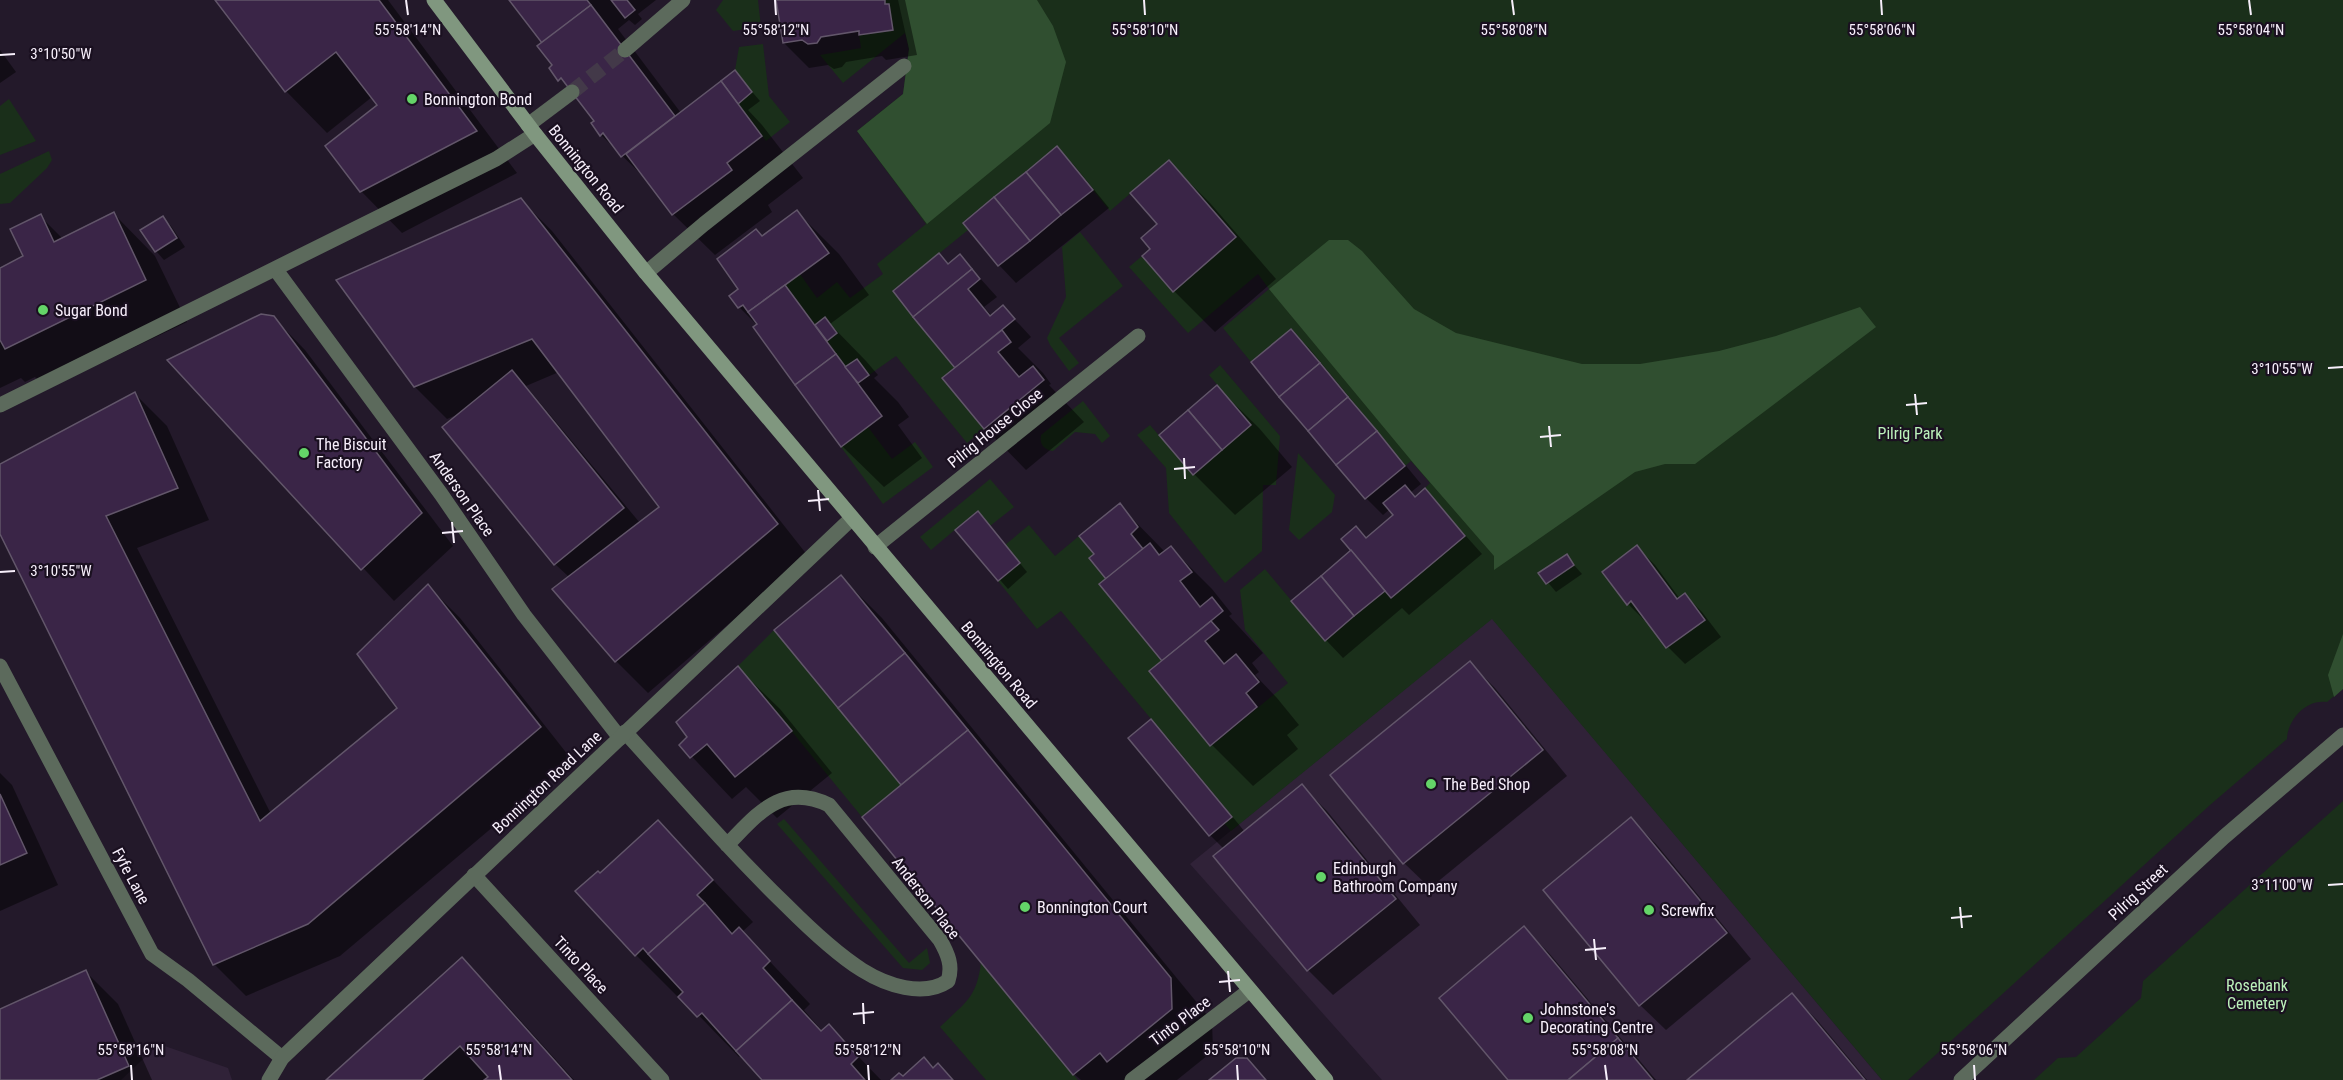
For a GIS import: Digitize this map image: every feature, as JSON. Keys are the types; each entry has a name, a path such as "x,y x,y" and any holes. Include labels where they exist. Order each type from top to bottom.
{"main road":[{"name":"Bonnington Road","path":"434,0 532,130 646,273 1326,1080"}],"street":[{"path":"625,50 683,0"},
{"path":"646,273 704,224 904,66"},
{"path":"0,405 496,159 532,130 572,92"},
{"name":"Anderson Place","path":"276,270 441,494 524,615 622,735 727,845 798,917 863,971 893,983 921,990 937,987 948,981 949,960 940,940 829,805 810,798 799,797 776,802 760,812 727,845"},
{"name":"Pilrig House Close","path":"875,547 1138,336"},
{"name":"Bonnington Road Lane","path":"270,1077 282,1058 852,519"},
{"name":"Fyfe Lane","path":"0,666 152,954 188,980 282,1058"},
{"name":"Pilrig Street","path":"1961,1080 2224,837 2343,735"},
{"name":"Tinto Place","path":"474,875 662,1080"},
{"name":"Tinto Place","path":"1132,1080 1250,990"}],"shaded area":[{"path":"1492,618 1882,1080 1382,1080 1190,864"},
{"path":"159,1044 228,1068 232,1080 121,1080"}],"green space":[{"path":"723,0 758,0 761,27 733,31 716,10"},
{"name":"Pilrig Park","path":"885,0 2343,0 2343,689 2327,702 2312,704 2299,712 2291,724 2287,739 2210,805 1908,1080 1882,1080 1492,619 1231,831 1224,823 1232,816 1061,611 1037,629 998,581 1020,563 1005,545 1029,525 1055,556 1079,536 1094,554 1089,559 1106,579 1100,584 1162,661 1150,671 1211,746 1288,683 1245,630 1240,590 1265,569 1325,641 1385,591 1391,598 1465,536 1425,488 1430,483 1411,461 1405,466 1292,329 1251,362 1223,328 1269,289 1258,274 1188,333 1129,267 1142,256 1173,292 1236,237 1169,160 1110,211 1057,146 963,222 968,230 893,291 955,368 942,378 984,429 967,443 896,356 869,375 857,359 845,367 827,341 837,333 825,317 815,325 785,285 800,274 817,298 837,282 850,298 883,274 877,264 926,224 857,131 903,94 909,49 905,33 843,83 820,55 861,48 859,35 893,30 889,4 885,4"},
{"path":"898,0 1037,0 1053,26 1066,62 1050,123 927,224 857,131 903,94 909,49"},
{"path":"763,44 769,96 790,122 766,141 738,104 752,92 735,70 739,47"},
{"path":"9,99 36,141 0,155 0,106"},
{"path":"49,151 52,160 47,168 10,203 0,204 0,174"},
{"path":"1080,232 1123,286 1059,338 1079,363 1069,371 1047,338 1066,297 1062,247"},
{"path":"1329,240 1348,240 1362,251 1414,309 1456,333 1582,364 1640,364 1719,351 1776,336 1860,307 1876,327 1695,464 1665,464 1635,472 1494,570 1494,556 1269,289"},
{"path":"1220,365 1280,436 1276,485 1263,485 1262,551 1225,583 1169,513 1166,468 1137,435 1150,425 1193,475 1251,425 1209,375"},
{"path":"1083,401 1110,436 1102,443 1095,434 1075,432 1053,451 1045,448 1041,435"},
{"path":"868,427 892,459 915,442 933,467 883,504 841,447"},
{"path":"1298,453 1335,495 1332,512 1299,540 1289,530"},
{"path":"990,479 1014,507 990,526 977,511 931,550 920,537"},
{"path":"774,630 901,785 862,817 738,666"},
{"path":"2343,634 2343,689 2334,697 2328,675"},
{"name":"Rosebank Cemetery","path":"2343,801 2343,1080 2034,1080 2058,1058 2076,1057 2141,998 2143,981"},
{"path":"784,819 909,963 927,948 930,963 922,970 903,968 777,824"},
{"path":"981,962 1078,1080 986,1080 940,1027 973,992"}],"building":[{"name":"Bonnington Bond","path":"215,0 379,0 477,131 360,192 325,146 377,105 336,52 285,92"},
{"path":"509,0 587,0 591,5 542,43"},
{"path":"611,0 627,0 635,10 625,18"},
{"path":"776,0 885,0 885,4 889,4 893,30 859,35 859,31 821,37 817,43 808,44 802,40 783,43"},
{"path":"591,5 675,116 621,157 603,133 600,136 591,123 594,121 561,78 558,81 549,68 552,65 537,46"},
{"path":"735,70 752,92 738,104 721,81"},
{"path":"721,81 762,136 727,163 732,170 672,215 626,154"},
{"path":"1057,146 1093,190 1061,215 1026,172"},
{"path":"1169,160 1236,237 1173,292 1142,256 1150,249 1141,238 1157,224 1130,193"},
{"path":"1026,172 1061,215 1030,241 994,197"},
{"path":"994,197 1030,241 998,266 963,223"},
{"path":"521,198 778,524 615,662 552,589 659,507 532,339 414,387 336,280"},
{"path":"797,210 829,253 748,312 743,305 738,308 729,296 738,289 717,259 756,229 762,236"},
{"name":"Sugar Bond","path":"114,212 146,280 5,349 0,340 0,268 23,256 10,229 41,214 54,242"},
{"path":"163,216 177,238 155,252 140,230"},
{"path":"939,253 948,264 960,254 972,269 913,317 893,291"},
{"path":"972,269 980,279 968,289 990,316 1003,305 1015,319 955,368 913,317"},
{"path":"785,285 836,354 795,385 753,327 757,324 748,312"},
{"name":"The Biscuit Factory","path":"261,314 274,316 422,513 361,570 167,360"},
{"path":"825,317 837,333 827,341 815,325"},
{"path":"1291,329 1320,363 1279,397 1251,362"},
{"path":"1002,330 1011,342 998,352 1019,377 1033,366 1044,380 984,429 942,378"},
{"path":"836,354 882,416 841,447 795,385"},
{"path":"857,359 869,375 858,383 845,367"},
{"path":"1320,363 1348,397 1308,431 1279,397"},
{"path":"512,370 624,508 554,565 442,427"},
{"path":"1217,385 1251,425 1222,450 1188,410"},
{"path":"135,392 178,488 106,516 260,821 397,708 357,654 428,584 541,727 308,924 213,965 0,534 0,464"},
{"path":"1348,397 1377,431 1336,465 1308,431"},
{"path":"1188,410 1222,450 1193,475 1159,435"},
{"path":"1377,431 1405,466 1365,499 1336,465"},
{"path":"1405,485 1415,497 1425,488 1465,536 1391,598 1341,539 1356,526 1366,538 1393,515 1383,503"},
{"path":"1120,503 1138,527 1131,534 1143,549 1106,579 1089,558 1094,554 1079,536"},
{"path":"978,511 1020,563 998,581 955,530"},
{"path":"1150,543 1159,555 1171,546 1192,572 1180,581 1200,607 1212,597 1223,611 1162,661 1099,584"},
{"path":"1637,545 1677,599 1685,593 1705,620 1666,648 1631,601 1627,605 1602,572"},
{"path":"1351,550 1385,591 1354,616 1321,576"},
{"path":"1567,554 1574,565 1546,584 1538,573"},
{"path":"841,575 905,653 838,708 774,630"},
{"path":"1321,576 1354,616 1325,641 1291,601"},
{"path":"1211,621 1219,630 1205,641 1224,664 1236,654 1259,682 1246,693 1257,707 1210,746 1149,671"},
{"path":"905,653 968,730 901,785 838,708"},
{"path":"1470,661 1543,750 1403,864 1330,775"},
{"path":"738,666 792,731 735,777 707,744 690,758 679,745 687,737 676,722"},
{"path":"1151,719 1232,817 1209,836 1128,738"},
{"name":"Bonnington Court","path":"968,730 1171,978 1172,1009 1107,1062 1100,1053 1073,1075 862,817"},
{"path":"1302,784 1396,899 1307,971 1213,856"},
{"path":"0,794 27,853 0,865"},
{"path":"1631,817 1727,933 1639,1006 1543,890"},
{"path":"658,820 713,880 697,895 705,903 648,954 643,948 635,956 575,891 598,871 600,873"},
{"path":"705,903 732,934 739,927 770,961 763,968 792,1000 736,1051 702,1013 697,1017 678,997 683,992 648,954"},
{"path":"1524,926 1618,1038 1568,1080 1508,1080 1439,998"},
{"path":"462,957 572,1080 484,1080 488,1077 460,1046 422,1080 326,1080"},
{"path":"86,970 129,1066 97,1080 0,1080 0,1009"},
{"path":"1792,993 1865,1080 1687,1080 1765,1015"},
{"path":"792,1000 821,1031 829,1024 858,1057 851,1064 865,1080 762,1080 736,1051"},
{"path":"1618,1038 1653,1080 1568,1080"},
{"path":"924,1057 933,1068 938,1063 953,1080 891,1080 899,1073 903,1076"},
{"path":"1236,1058 1247,1058 1266,1080 1209,1080"}],"tunnel":[{"path":"572,92 625,50"}],"place":[{"name":"Bonnington Bond","path":"412,99"},
{"name":"Sugar Bond","path":"43,310"},
{"name":"The Biscuit Factory","path":"304,453"},
{"name":"The Bed Shop","path":"1431,784"},
{"name":"Edinburgh Bathroom Company","path":"1321,877"},
{"name":"Bonnington Court","path":"1025,907"},
{"name":"Screwfix","path":"1649,910"},
{"name":"Johnstone's Decorating Centre","path":"1528,1018"}]}
